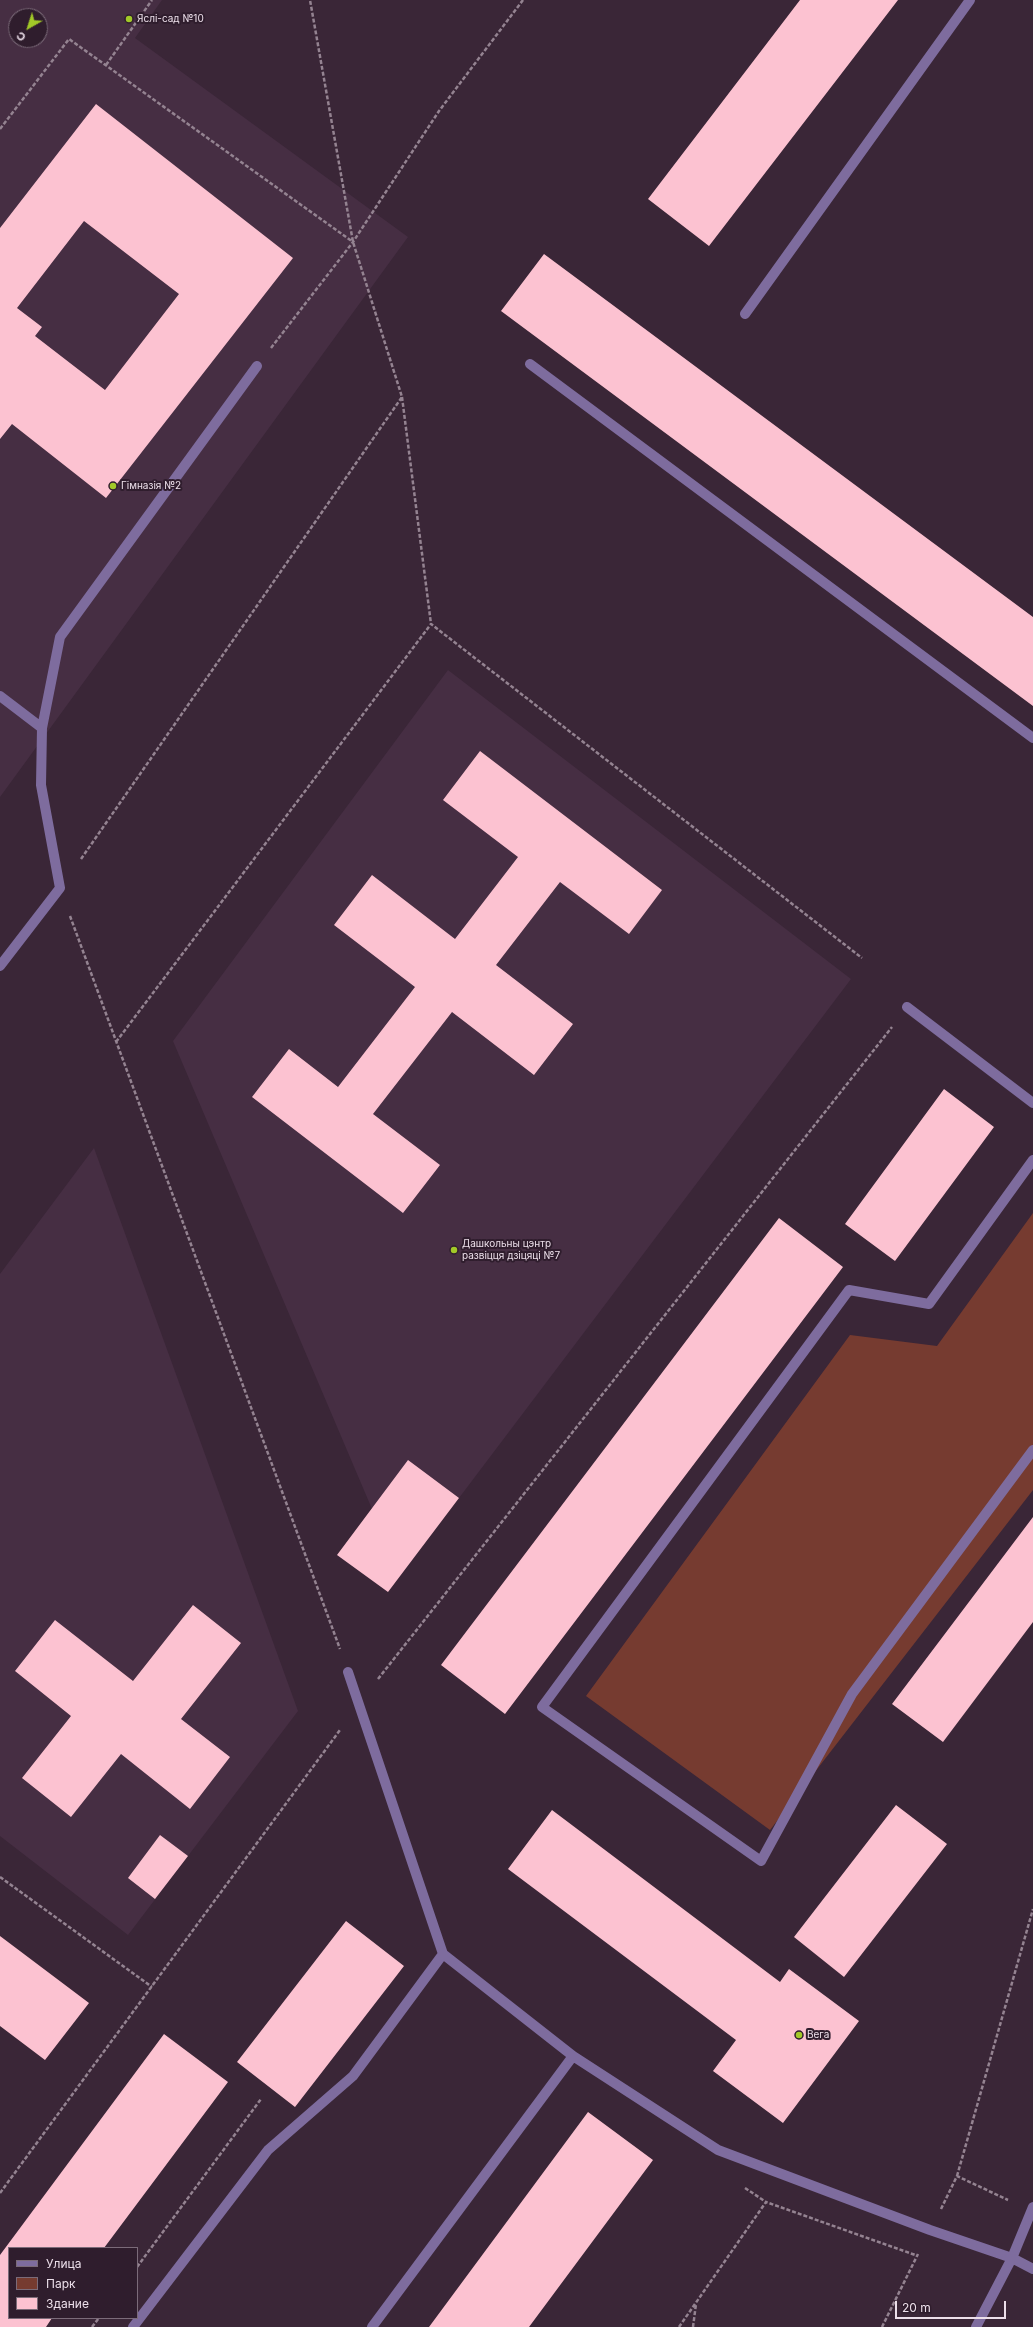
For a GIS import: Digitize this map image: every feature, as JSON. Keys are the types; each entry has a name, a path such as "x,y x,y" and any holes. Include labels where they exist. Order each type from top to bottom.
{"street":[{"path":"746,314 970,0"},
{"path":"530,364 1033,738"},
{"path":"0,966 60,888 41,784 42,728 60,637 257,366"},
{"path":"0,696 42,728"},
{"path":"907,1007 1033,1103"},
{"path":"1033,1160 929,1304 849,1290 542,1707 761,1861 852,1694 1033,1450"},
{"path":"348,1672 443,1954 573,2056 718,2150 930,2230 1012,2258 1033,2269"},
{"path":"133,2327 268,2150 353,2076 443,1954"},
{"path":"372,2327 573,2056"},
{"path":"976,2327 1012,2258 1033,2207"}],"path":[{"path":"106,65 152,0"},
{"path":"116,1042 431,624 402,397 353,242 310,0"},
{"path":"257,366 353,242 439,112 523,0"},
{"path":"0,129 68,39 353,242"},
{"path":"348,1672 60,888 402,397"},
{"path":"431,624 862,958"},
{"path":"0,2193 359,1705 907,1007"},
{"path":"0,1877 152,1987"},
{"path":"957,2176 1033,1909"},
{"path":"138,2265 261,2099"},
{"path":"739,2185 766,2202 918,2256"},
{"path":"679,2327 766,2202"},
{"path":"693,2327 696,2303"},
{"path":"92,2327 98,2319"}],"shaded area":[{"name":"Гімназія №2","path":"0,0 162,0 135,38 408,237 0,797"},
{"name":"Дашкольны цэнтр развіцця дзіцяці №7","path":"448,670 851,979 459,1498 372,1509 173,1041"},
{"path":"94,1148 298,1711 128,1935 0,1836 0,1274"}],"green space":[{"path":"1033,1213 1033,1490 770,1830 586,1696 850,1335 937,1346"}],"building":[{"path":"800,0 898,0 709,246 648,199"},
{"path":"96,104 293,258 106,498 12,424 0,439 0,228","holes":["84,221 179,294 105,390 35,336 42,327 17,308"]},
{"path":"544,254 1033,617 1033,706 501,311"},
{"path":"480,751 662,890 629,934 560,882 496,965 573,1024 534,1075 452,1012 373,1114 440,1165 403,1213 252,1097 289,1049 338,1087 415,987 334,925 372,875 455,939 518,857 443,800"},
{"path":"944,1089 994,1127 895,1261 845,1224"},
{"path":"779,1218 843,1267 505,1714 441,1665"},
{"path":"408,1460 459,1498 388,1592 337,1555"},
{"path":"1033,1517 1033,1622 943,1742 892,1704"},
{"path":"193,1605 241,1643 181,1719 230,1757 190,1809 121,1754 71,1817 22,1778 71,1716 15,1671 55,1620 133,1681"},
{"path":"896,1805 947,1844 844,1977 794,1937"},
{"path":"552,1810 780,1982 789,1969 859,2021 783,2123 713,2071 736,2040 508,1869"},
{"path":"160,1835 188,1856 155,1899 128,1878"},
{"path":"346,1921 404,1966 295,2107 237,2062"},
{"path":"0,1936 89,2003 45,2060 0,2026"},
{"path":"164,2034 228,2082 105,2247 8,2247 8,2319 51,2319 46,2327 0,2327 0,2255"},
{"path":"588,2112 653,2160 529,2327 429,2327"}],"place":[{"name":"Яслі-сад №10","path":"129,19"},
{"name":"Гімназія №2","path":"113,486"},
{"name":"Дашкольны цэнтр развіцця дзіцяці №7","path":"454,1250"},
{"name":"Вега","path":"799,2035"}]}
